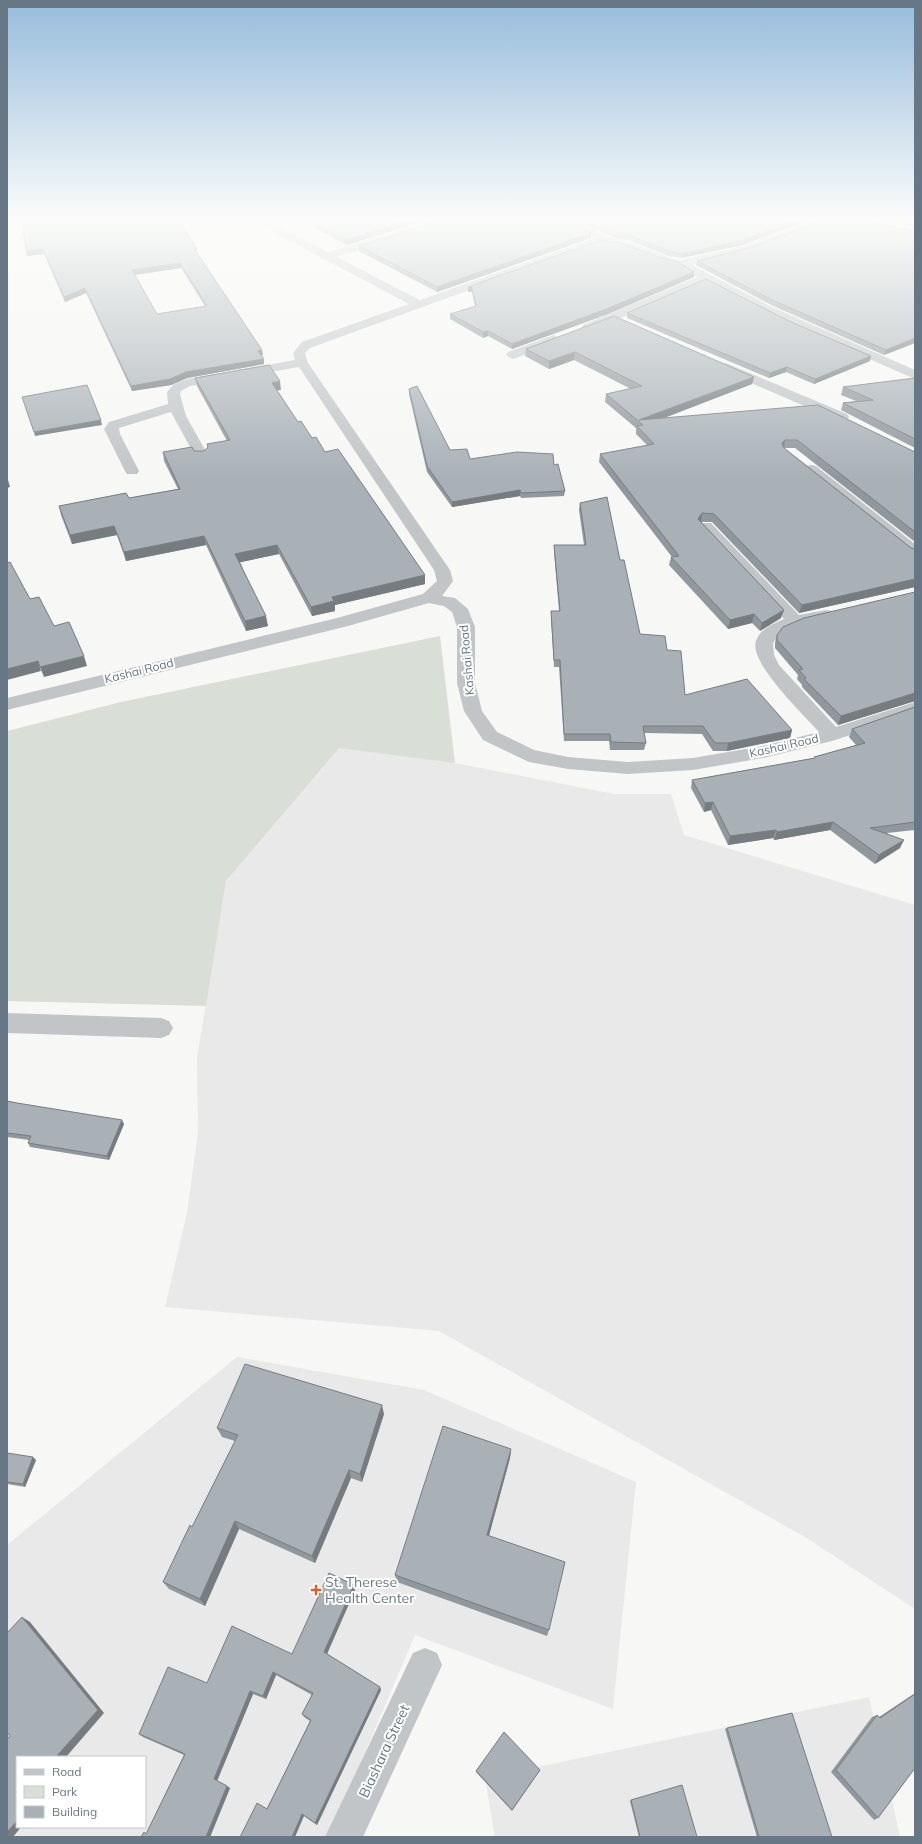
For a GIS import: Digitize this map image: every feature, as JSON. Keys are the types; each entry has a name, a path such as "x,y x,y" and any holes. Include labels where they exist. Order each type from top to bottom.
{"street":[{"path":"415,305 306,345 299,353 302,363 442,570 445,581 440,589 429,598"},
{"path":"577,331 614,318 643,305"},
{"path":"759,305 915,374"},
{"path":"614,318 628,324"},
{"path":"512,355 563,336"},
{"path":"712,361 851,422"},
{"path":"201,455 175,406 173,394 176,388 187,383 302,363"},
{"path":"132,471 111,429 114,425 175,406"},
{"path":"801,462 915,552"},
{"path":"706,526 795,621"},
{"name":"Kashai Road","path":"7,704 342,622 429,598 449,602 460,609 466,627 466,684 473,711 490,736 530,756 568,763 628,768 693,764 763,752 832,735 915,708"},
{"path":"832,735 772,667 765,655 764,642 774,630 795,621 841,611"},
{"path":"7,1023 161,1028"},
{"name":"Biashara Street","path":"344,1837 425,1665"}],"shaded area":[{"path":"339,747 455,763 614,794 671,794 684,835 915,905 915,1609 805,1537 439,1331 165,1307 187,1213 198,1132 197,1058 226,881"},
{"name":"St. Therese Health Center","path":"237,1357 424,1390 636,1482 613,1709 415,1635 329,1837 7,1837 7,1545"},
{"path":"869,1697 900,1837 495,1837 485,1778"}],"green space":[{"path":"440,636 455,763 339,748 226,881 206,1006 7,1001 7,731 121,702"}],"building":[{"path":"93,305 152,305 157,314 206,305 232,305 262,350 258,351 264,359 186,372 170,379 131,386"},
{"path":"616,305 512,344 488,331 483,332 450,314 476,306"},
{"path":"645,305 758,305 791,322 871,356 815,379 787,367 770,373 627,313"},
{"path":"784,305 915,305 915,338 886,350"},
{"path":"614,316 754,377 639,420 818,405 915,452 915,532 797,440 785,440 782,443 784,448 911,548 915,549 915,579 802,605 714,514 702,513 698,519 784,610 762,623 754,614 730,620 671,557 679,556 600,454 654,444 637,426 643,425 606,394 642,386 575,352 549,361 526,349"},
{"path":"269,365 280,381 272,383 298,422 301,421 312,438 316,437 325,452 338,449 425,575 332,597 334,601 311,607 277,545 235,554 266,616 245,621 204,536 124,552 114,526 70,535 59,506 126,493 129,498 180,489 163,452 192,447 194,451 204,451 208,447 207,444 230,440 195,378"},
{"path":"915,378 915,439 843,403 873,400 843,387"},
{"path":"87,385 101,420 34,432 22,397"},
{"path":"417,386 450,450 467,449 470,459 517,452 553,454 554,465 558,464 565,491 521,493 520,490 452,502 427,466 409,389"},
{"path":"607,497 620,560 624,560 640,634 665,636 667,650 681,651 685,695 747,679 792,730 728,743 715,743 703,726 643,726 646,743 611,742 610,734 564,734 560,660 554,660 551,611 560,611 554,545 586,545 580,503"},
{"path":"10,562 30,599 39,597 54,626 69,622 84,656 40,667 38,661 7,669 7,563"},
{"path":"915,592 915,693 841,716 804,679 806,678 799,670 803,669 777,640 777,635 783,627 804,618"},
{"path":"915,707 915,822 870,828 904,840 879,855 833,822 777,832 776,830 730,836 713,802 705,803 692,780 815,758 814,757 865,743 852,729"},
{"path":"7,1101 122,1120 107,1156 28,1143 31,1136 7,1133"},
{"path":"245,1364 382,1405 360,1474 349,1470 312,1556 235,1521 200,1599 163,1582 190,1525 192,1527 238,1435 217,1428"},
{"path":"443,1426 511,1449 487,1535 565,1562 549,1630 395,1575"},
{"path":"7,1453 33,1457 23,1484 7,1482"},
{"path":"329,1573 354,1585 324,1652 380,1687 315,1823 302,1814 292,1837 240,1837 257,1803 267,1809 311,1720 302,1714 313,1693 273,1672 263,1696 250,1691 214,1779 227,1786 206,1837 141,1837 144,1832 146,1834 185,1754 139,1734 168,1667 207,1683 232,1626 292,1654"},
{"path":"22,1617 98,1710 57,1756 16,1756 16,1822 7,1832 7,1739 10,1736 7,1732 7,1633"},
{"path":"915,1694 915,1768 878,1818 836,1770 877,1715 880,1718"},
{"path":"792,1713 832,1837 759,1837 727,1728"},
{"path":"504,1732 540,1770 512,1810 476,1771"},
{"path":"682,1785 697,1837 640,1837 631,1800"}],"place":[{"name":"St. Therese Health Center","path":"316,1590"}]}
